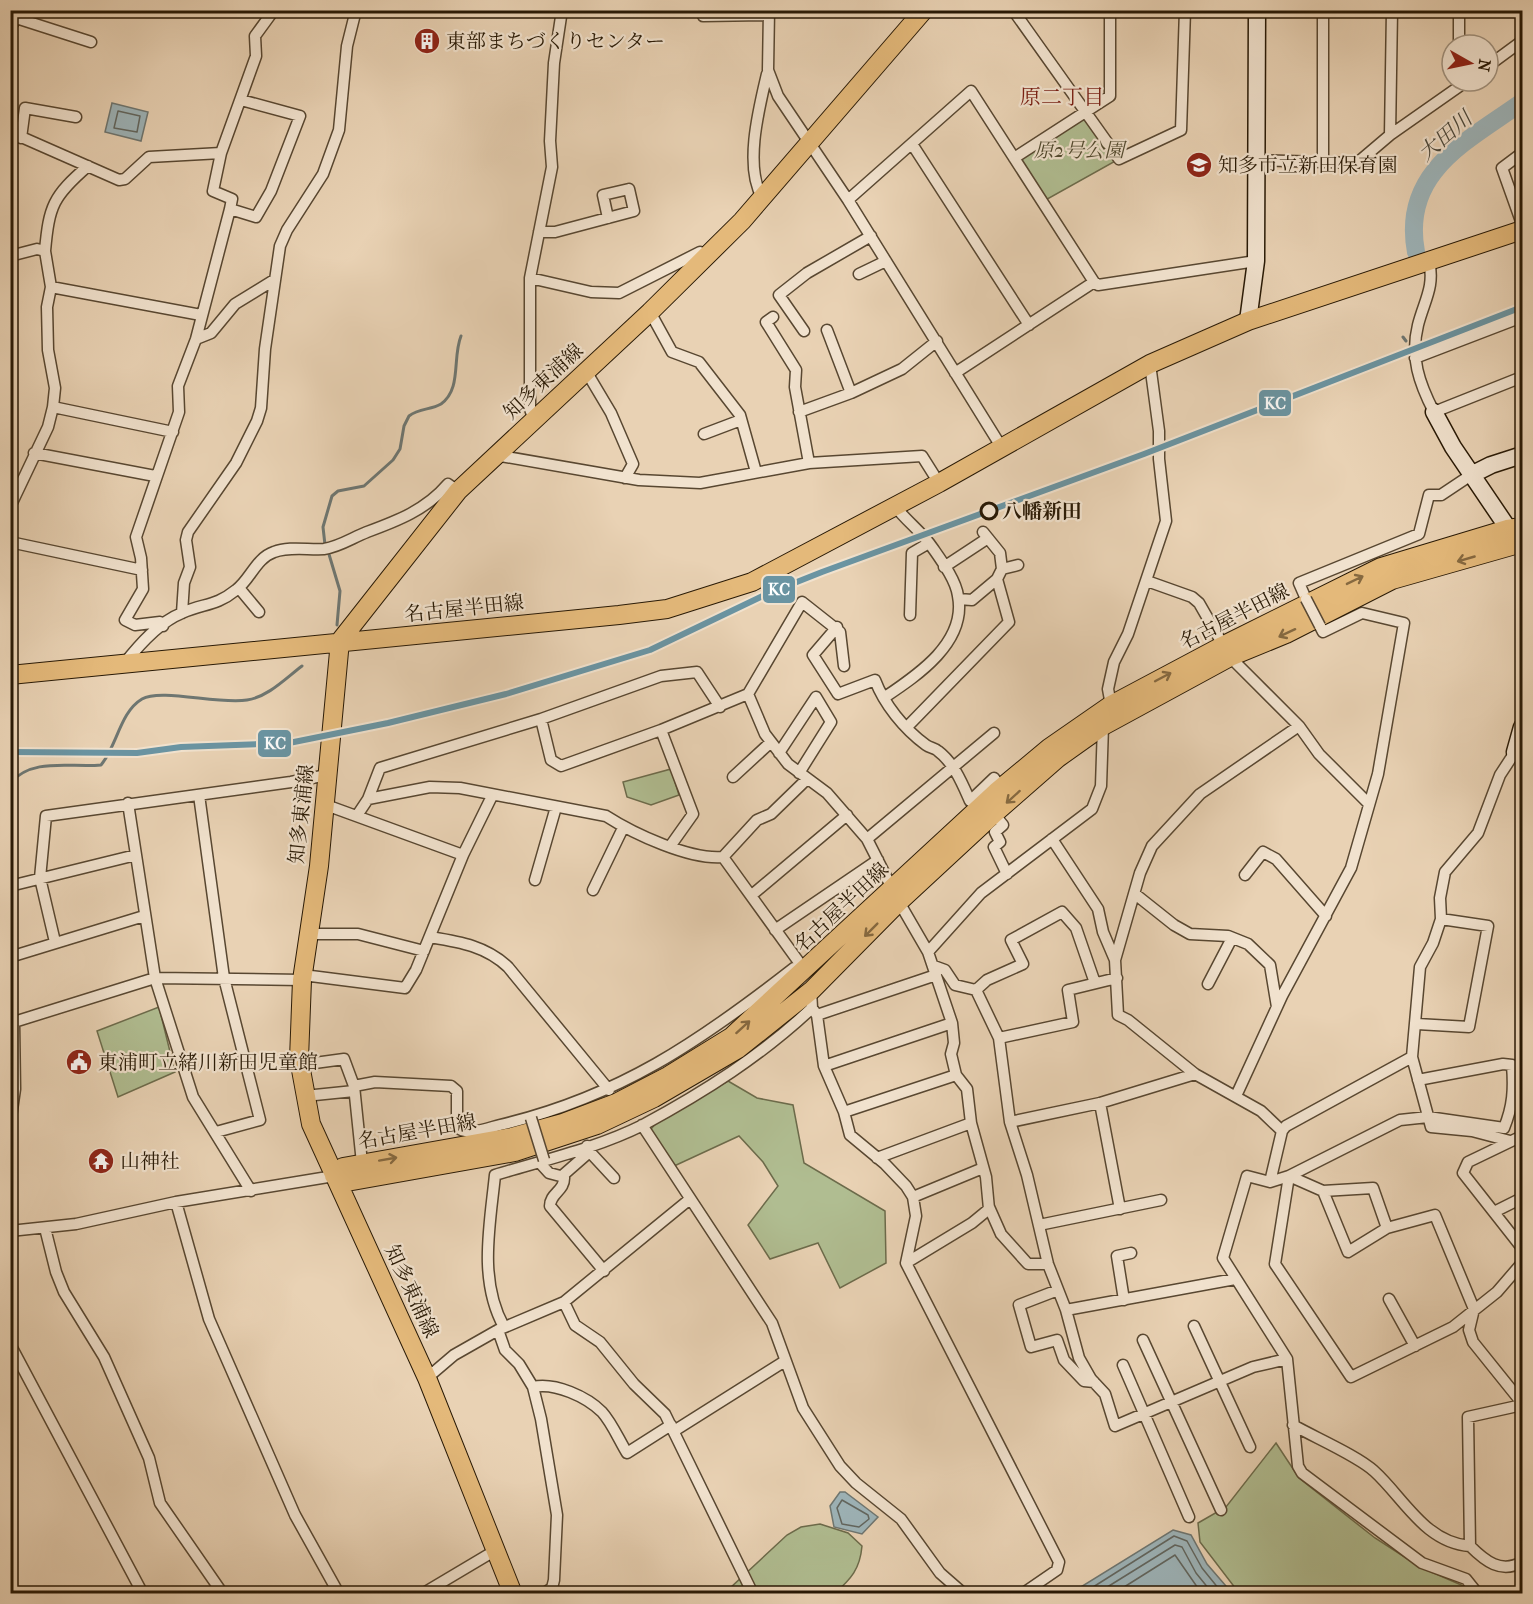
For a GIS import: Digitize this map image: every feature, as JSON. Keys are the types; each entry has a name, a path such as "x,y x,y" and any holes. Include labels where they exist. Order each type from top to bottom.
{"main road":[{"name":"知多東浦線","path":"513,1593 427,1378 311,1124 305,1096 300,1065 303,977 326,805 340,641 458,491 707,256 762,197 924,10"},
{"name":"名古屋半田線","path":"10,675 668,609 752,582 939,483 1150,364 1248,321 1522,230"},
{"name":"名古屋半田線","path":"1226,651 1111,705 1049,748 1002,788 896,896 813,1004 738,1049 654,1098 597,1125 515,1152 347,1182 334,1176 343,1167 512,1137 563,1123 616,1103 668,1076 731,1038 803,967 896,896 1058,758 1103,726 1226,651 1382,567 1519,538"}],"street":[{"path":"163,626 160,622 135,625 125,620 142,589 142,570 136,537 155,476 179,412 178,386 196,339 230,209 232,199 213,191 221,153 256,56 255,36 274,10"},
{"path":"182,613 183,590 190,567 188,532 236,463 261,408 274,280 280,246 287,230 323,174 339,130 346,46 356,10"},
{"path":"534,420 530,409 530,278 552,167 550,141 554,74 562,10"},
{"path":"1014,158 1087,113 1110,96 1110,10"},
{"path":"1016,12 1119,159 1181,130 1185,10"},
{"path":"1248,321 1256,261 1257,10"},
{"path":"1323,10 1323,161"},
{"path":"1390,135 1392,10"},
{"path":"1459,10 1459,33"},
{"path":"703,16 769,13 768,70 759,108 754,158 754,184 762,197"},
{"path":"10,30 13,17 91,42"},
{"path":"1500,57 1522,41"},
{"path":"768,70 778,96 871,236 1002,448"},
{"path":"848,200 971,91 1098,285 1256,261"},
{"path":"1255,160 1357,163 1390,135 1448,93"},
{"path":"230,209 256,217 271,191 300,116 242,100"},
{"path":"21,138 25,108 76,117"},
{"path":"10,132 119,180 125,179 149,157 221,153"},
{"path":"912,144 1029,325"},
{"path":"1522,153 1502,168 1522,224"},
{"path":"10,507 48,427 53,407 55,388 48,350 47,307 51,287 45,251 48,214 63,188 88,166"},
{"path":"539,232 555,232 608,218"},
{"path":"804,331 779,295 807,273 871,236"},
{"path":"10,256 37,249 45,251"},
{"path":"530,278 591,292 619,293 700,252 707,256"},
{"path":"859,274 886,261"},
{"path":"1429,261 1431,288 1418,326 1415,358 1419,379 1434,412 1471,475 1519,538"},
{"path":"196,339 211,333 235,304 274,280"},
{"path":"956,372 1094,282"},
{"path":"51,287 201,315"},
{"path":"650,312 672,352 699,362 741,420 756,471"},
{"path":"773,317 766,322 796,370 795,387 809,463"},
{"path":"1415,358 1522,317"},
{"path":"827,330 851,393"},
{"path":"799,412 851,393 902,369 937,342"},
{"path":"1111,705 1108,689 1114,663 1128,634 1147,581 1164,528 1166,513 1150,364"},
{"path":"586,371 611,413 633,464 625,478"},
{"path":"1434,412 1522,377"},
{"path":"53,407 173,432"},
{"path":"704,434 741,420"},
{"path":"34,453 155,476"},
{"path":"498,453 501,456 625,478 700,483 809,463 922,456 939,483"},
{"path":"1236,1096 1277,1008 1351,868 1378,774 1404,623 1362,613 1323,632 1299,584 1419,534 1429,495 1441,495 1491,465 1522,455"},
{"path":"124,665 138,648 182,613 214,605 239,588 261,561 275,551 326,549 402,520 430,501 448,484 458,491"},
{"path":"885,698 917,676 953,635 958,599 955,585 929,543 908,524 896,506"},
{"path":"908,727 1009,622 1000,574 1000,553 986,535 944,567"},
{"path":"10,542 142,570"},
{"path":"910,615 912,553 929,543"},
{"path":"958,599 972,600 1000,574 1018,565"},
{"path":"1147,581 1192,597 1199,603 1226,651 1299,726 1319,754 1369,804"},
{"path":"239,588 259,612"},
{"path":"541,719 551,760 561,766 720,707 748,694 802,602 837,627 840,632 844,666"},
{"path":"837,627 813,655 838,694 875,680 880,694 898,719 927,746 937,749 953,767 970,801 994,778 1002,788"},
{"path":"358,814 368,799 380,768 541,719 661,676 697,672 720,707"},
{"path":"748,694 771,742 779,753 803,776 827,793 867,839 928,952 952,1023 954,1043 951,1054 956,1075 968,1089 971,1122 983,1168 989,1207 1000,1234 1028,1264 1048,1264"},
{"path":"368,799 430,787 460,788 492,796 606,816 623,828 706,859 723,857 757,820 771,814 803,776 831,723 816,696 779,753"},
{"path":"928,952 981,893 1092,809 1100,796 1105,736 1103,726"},
{"path":"1115,960 1140,873 1152,846 1200,794 1299,726"},
{"path":"1510,1141 1472,1131 1431,1127 1412,1057 1417,1024 1420,967 1433,943 1441,919 1440,898 1445,872 1478,833 1500,775 1519,754 1522,727"},
{"path":"661,730 693,814 671,845"},
{"path":"867,839 994,733"},
{"path":"733,777 771,742"},
{"path":"56,942 40,878 46,816 327,775"},
{"path":"199,795 224,978 260,1120 216,1132"},
{"path":"10,1124 15,1089 12,1017 155,978 303,977 405,988 424,951 463,855 492,796"},
{"path":"128,804 155,978 193,1097 252,1191"},
{"path":"326,805 358,814 463,855"},
{"path":"535,880 556,807"},
{"path":"994,814 1003,825 995,832 1000,842 994,847 1007,874"},
{"path":"753,894 847,815"},
{"path":"593,890 623,828"},
{"path":"1052,839 1098,909 1103,932 1115,960 1118,1015 1128,1020 1195,1074 1261,1111 1282,1131"},
{"path":"1245,875 1263,852 1276,859 1326,916"},
{"path":"10,886 136,855"},
{"path":"723,857 753,894 775,930 803,967 813,1004 824,1066 844,1112 850,1135 906,1185 913,1197 916,1216 906,1263 1059,1562 1057,1570 1022,1593"},
{"path":"775,930 878,860"},
{"path":"1135,894 1174,925 1190,934 1232,938 1248,944 1270,965 1277,1008"},
{"path":"976,990 987,980 1023,964 1011,940 1062,912 1076,928 1095,983"},
{"path":"10,957 144,916"},
{"path":"1417,1024 1470,1027 1488,926 1441,919"},
{"path":"309,934 358,934 424,951"},
{"path":"430,936 458,941 493,953 508,967 609,1090"},
{"path":"1208,984 1232,938"},
{"path":"305,1096 375,1082 451,1086 457,1091 457,1127 467,1132 531,1118 609,1090 657,1066 803,967"},
{"path":"543,1593 552,1588 558,1515 533,1388 519,1364 505,1350 491,1290 487,1254 495,1175 588,1148 642,1125 721,1080 766,1047 813,1004 935,970 945,970 955,985 976,990"},
{"path":"999,1038 1073,1022 1068,990 1117,978"},
{"path":"976,990 999,1038 1010,1122 1048,1264 1066,1310 1079,1358 1094,1382 1105,1394 1115,1426 1253,1367 1287,1359"},
{"path":"824,1066 952,1023"},
{"path":"1270,1182 1282,1131 1412,1057"},
{"path":"300,1065 344,1059 354,1088 362,1163"},
{"path":"1418,1080 1503,1064 1512,1065 1515,1089 1511,1111 1504,1128 1428,1116 1400,1120 1289,1176 1270,1182 1247,1176 1223,1257 1287,1359 1298,1466 1302,1473 1422,1563 1466,1579 1478,1593"},
{"path":"1010,1122 1100,1103 1195,1074"},
{"path":"844,1112 956,1075"},
{"path":"1100,1103 1120,1209"},
{"path":"531,1118 541,1161 549,1173 562,1176"},
{"path":"877,1158 971,1122"},
{"path":"642,1125 772,1323 803,1408 840,1466 856,1483 901,1519 940,1572 964,1593"},
{"path":"1522,1136 1468,1162 1463,1173 1522,1248"},
{"path":"588,1148 562,1176 562,1188 553,1197 550,1206 604,1271"},
{"path":"588,1148 614,1178"},
{"path":"913,1197 983,1168"},
{"path":"10,1230 45,1228 105,1218 176,1202 334,1176"},
{"path":"1289,1176 1323,1191 1373,1188 1387,1228"},
{"path":"1289,1176 1275,1264 1351,1377 1453,1327 1497,1292 1522,1263"},
{"path":"1323,1191 1348,1252 1387,1228 1435,1215 1474,1309 1469,1330 1473,1342 1522,1404 1467,1417 1470,1546"},
{"path":"1494,1212 1522,1198"},
{"path":"427,1378 454,1355 501,1328 564,1302 690,1199"},
{"path":"1039,1225 1161,1200"},
{"path":"176,1202 209,1319 290,1504 339,1593"},
{"path":"906,1263 972,1223 989,1207"},
{"path":"45,1228 56,1272 64,1292 104,1358 149,1458 160,1503 223,1593"},
{"path":"1124,1300 1117,1256 1131,1253"},
{"path":"1066,1310 1235,1279"},
{"path":"1058,1290 1019,1305 1031,1347 1057,1340 1064,1360 1084,1381 1094,1382"},
{"path":"1389,1299 1415,1346"},
{"path":"564,1302 575,1325 600,1342 634,1384 659,1407 673,1428 753,1593"},
{"path":"1194,1326 1250,1447"},
{"path":"1143,1341 1221,1510"},
{"path":"10,1344 143,1593"},
{"path":"533,1388 555,1388 595,1407 603,1414 627,1453 785,1361"},
{"path":"1124,1365 1189,1517"},
{"path":"1293,1425 1373,1470 1410,1512 1443,1538 1459,1545 1470,1546 1487,1563 1513,1567 1522,1562"},
{"path":"422,1593 496,1550"}],"green space":[{"name":"原2号公園","path":"1087,113 1119,159 1042,202 1014,158"},
{"path":"671,769 679,795 651,805 627,797 623,782"},
{"path":"159,1007 175,1072 118,1097 97,1031"},
{"path":"728,1081 757,1098 793,1105 804,1163 885,1211 886,1263 840,1288 818,1243 770,1259 748,1225 778,1186 763,1162 739,1136 672,1167 649,1131 663,1116"},
{"path":"1276,1443 1299,1478 1375,1538 1420,1567 1466,1587 1471,1593 1239,1593 1200,1542 1198,1523 1226,1507"},
{"path":"820,1524 848,1533 862,1546 854,1573 835,1593 727,1594 728,1590 787,1535 801,1527"}],"water":[{"path":"112,103 148,112 141,141 105,132"},
{"path":"840,1492 845,1492 878,1517 862,1534 834,1527 830,1506"},
{"path":"1173,1530 1191,1535 1207,1564 1232,1593 1071,1593"}],"waterway":[{"name":"大田川","path":"1416,252 1414,224 1418,200 1428,180 1442,162 1460,146 1522,102"},
{"path":"325,545 323,527 332,496 338,491 364,486 393,460 400,449 404,426 409,416 437,406 448,398 454,382 461,336"},
{"path":"1403,337 1406,341"},
{"path":"328,551 340,591 337,625"},
{"path":"10,783 19,775 41,767 101,765 129,712 142,699 162,695 247,700 269,691 302,666"}],"transit line":[{"name":"KC","path":"10,752 137,753 181,747 289,743 388,723 506,694 650,650 769,593 822,572 1144,454 1522,307"}],"place":[{"name":"東部まちづくりセンター","path":"427,41"},
{"name":"知多市立新田保育園","path":"1199,165"},
{"name":"八幡新田","path":"989,511"},
{"name":"東浦町立緒川新田児童館","path":"79,1062"},
{"name":"山神社","path":"101,1161"}],"district":[{"name":"原二丁目","path":"1062,97"}]}
